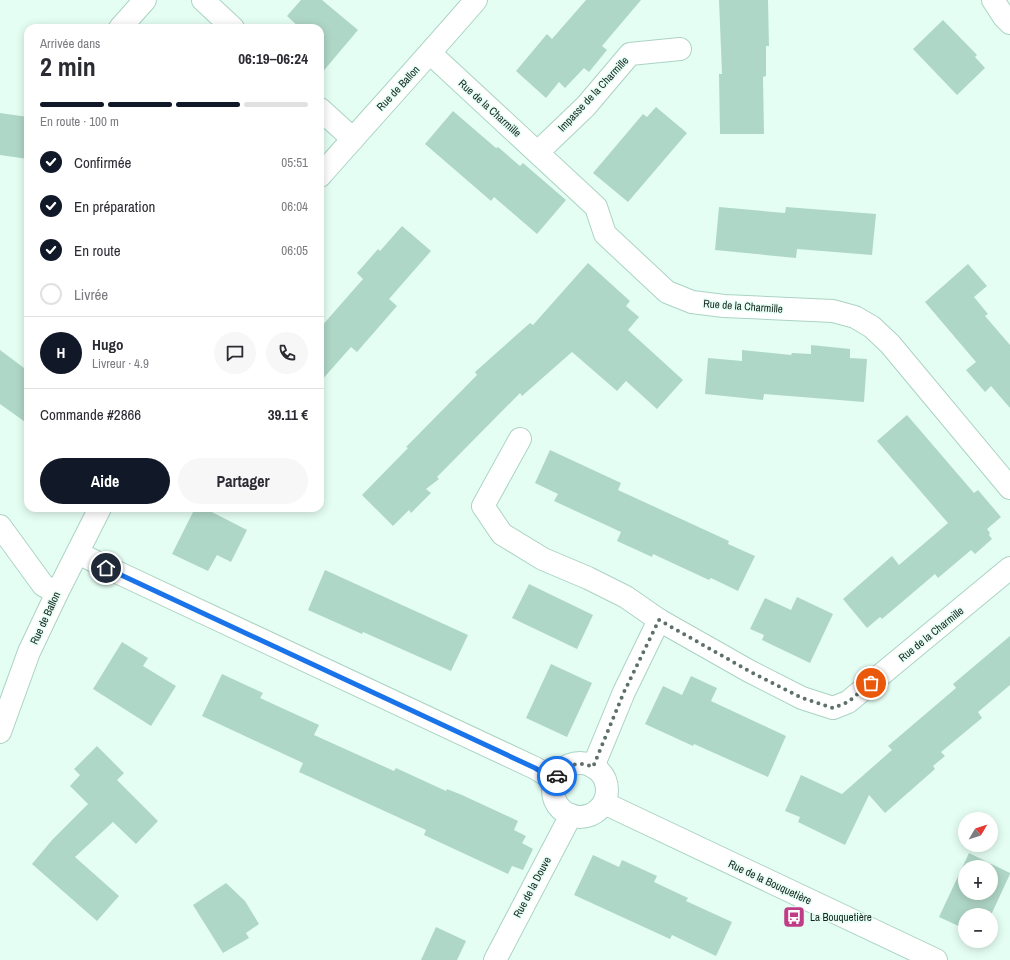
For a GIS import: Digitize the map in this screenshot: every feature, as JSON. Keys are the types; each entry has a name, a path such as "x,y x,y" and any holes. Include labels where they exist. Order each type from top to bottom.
{"street":[{"path":"124,24 145,0"},
{"path":"203,0 229,24"},
{"name":"Rue de Ballon","path":"324,172 476,0"},
{"path":"993,0 1004,17 1010,23"},
{"name":"Impasse de la Charmille","path":"538,152 586,106 630,54 680,49"},
{"name":"Rue de la Charmille","path":"430,53 596,207 606,234 666,292 692,302 724,306 833,311 855,317 872,327 890,344 1010,488"},
{"path":"324,113 353,139"},
{"name":"Rue de la Charmille","path":"520,439 483,506 502,534 543,559 588,578 626,597 659,620 749,671 802,698 833,708 848,702 1010,568"},
{"name":"Rue de Ballon","path":"0,732 29,652 98,512"},
{"path":"0,526 43,584 57,593"},
{"path":"78,553 106,568 535,768 555,780"},
{"path":"593,767 624,692 659,620"},
{"path":"578,763 593,767 602,774 606,782 607,793 604,803 599,810 590,816 579,817 571,815 564,811 556,802 553,790 555,780 562,770 572,765 578,763"},
{"name":"Rue de la Bouquetière","path":"604,803 936,960"},
{"name":"Rue de la Douve","path":"495,960 571,815"}],"building":[{"path":"301,0 322,0 358,30 324,70 324,24 296,24 287,16"},
{"path":"586,0 641,0 602,46 607,50 589,72 584,68 565,88 559,82 546,98 516,71 547,34 552,39"},
{"path":"719,0 768,0 769,46 766,46 766,76 763,77 764,134 720,134 719,74 722,74"},
{"path":"943,20 977,55 975,57 985,68 957,95 913,49"},
{"path":"656,107 687,133 628,202 593,173 643,114 647,117"},
{"path":"453,111 496,148 498,147 520,166 523,163 566,200 537,234 494,197 491,201 425,144"},
{"path":"0,113 24,116 24,158 0,155"},
{"path":"719,207 785,213 786,207 876,214 872,255 797,249 796,258 715,250"},
{"path":"402,226 431,251 389,299 397,306 357,352 351,347 324,377 324,323 363,279 357,273 378,249 380,251"},
{"path":"588,263 630,301 626,306 639,317 628,330 683,380 657,409 626,381 617,391 572,352 522,396 520,393 437,477 439,479 426,489 431,493 411,513 409,510 393,526 362,495 408,448 406,447 477,375 475,372 530,323 533,325"},
{"path":"968,264 987,286 974,297 988,314 985,316 1010,345 1010,408 991,386 985,392 966,370 976,362 925,302"},
{"path":"811,345 850,349 850,358 867,359 864,402 764,394 763,400 705,394 708,358 742,361 742,350 791,355 792,353 811,354"},
{"path":"0,350 24,368 24,421 0,404"},
{"path":"907,415 974,493 978,490 1001,517 987,529 992,539 975,554 971,550 938,578 935,574 882,619 880,617 867,628 843,599 892,556 899,565 948,523 877,441"},
{"path":"550,450 621,483 618,490 729,541 728,544 755,556 738,591 711,578 709,580 653,554 652,557 617,541 621,532 554,501 558,494 535,483"},
{"path":"193,512 212,512 247,530 231,562 217,555 208,571 172,554"},
{"path":"325,570 468,635 451,671 363,632 362,634 308,610"},
{"path":"529,584 593,615 577,649 512,618"},
{"path":"797,597 833,614 810,663 762,640 764,635 750,629 765,598 791,610"},
{"path":"1010,636 1010,685 978,712 982,718 941,752 945,756 933,766 935,769 885,813 869,795 845,845 798,822 800,817 785,811 801,775 842,794 892,750 888,746 956,688 953,684"},
{"path":"122,642 148,658 143,666 176,686 151,726 93,689"},
{"path":"551,664 592,683 567,737 526,718"},
{"path":"222,674 263,693 260,698 319,725 314,735 394,771 396,768 446,791 447,789 462,795 518,821 514,830 526,836 522,843 533,849 523,870 512,866 508,874 424,835 426,830 299,772 303,763 202,716"},
{"path":"691,676 717,688 711,701 786,736 768,777 694,744 693,746 645,724 663,686 682,695"},
{"path":"97,746 124,773 117,780 158,821 136,844 113,822 75,857 119,896 97,921 32,864 52,840 88,804 70,786 80,775 74,769"},
{"path":"969,853 983,860 966,860"},
{"path":"593,855 619,867 622,860 657,876 654,882 688,898 686,901 732,922 716,956 672,935 670,939 574,895"},
{"path":"998,867 1010,874 998,900"},
{"path":"958,876 958,900 998,900 994,908 958,908 958,926 939,917"},
{"path":"226,883 245,901 259,924 246,933 249,938 223,953 193,905"},
{"path":"436,927 466,941 457,960 421,960"}],"way so far":[{"path":"557,776 568,766 578,763 593,767 624,692 659,620 749,671 802,698 833,708 848,702 871,683"}],"place":[{"name":"La Bouquetière","path":"794,917"}],"route":[{"path":"106,568 535,768 555,780 557,776"}]}
